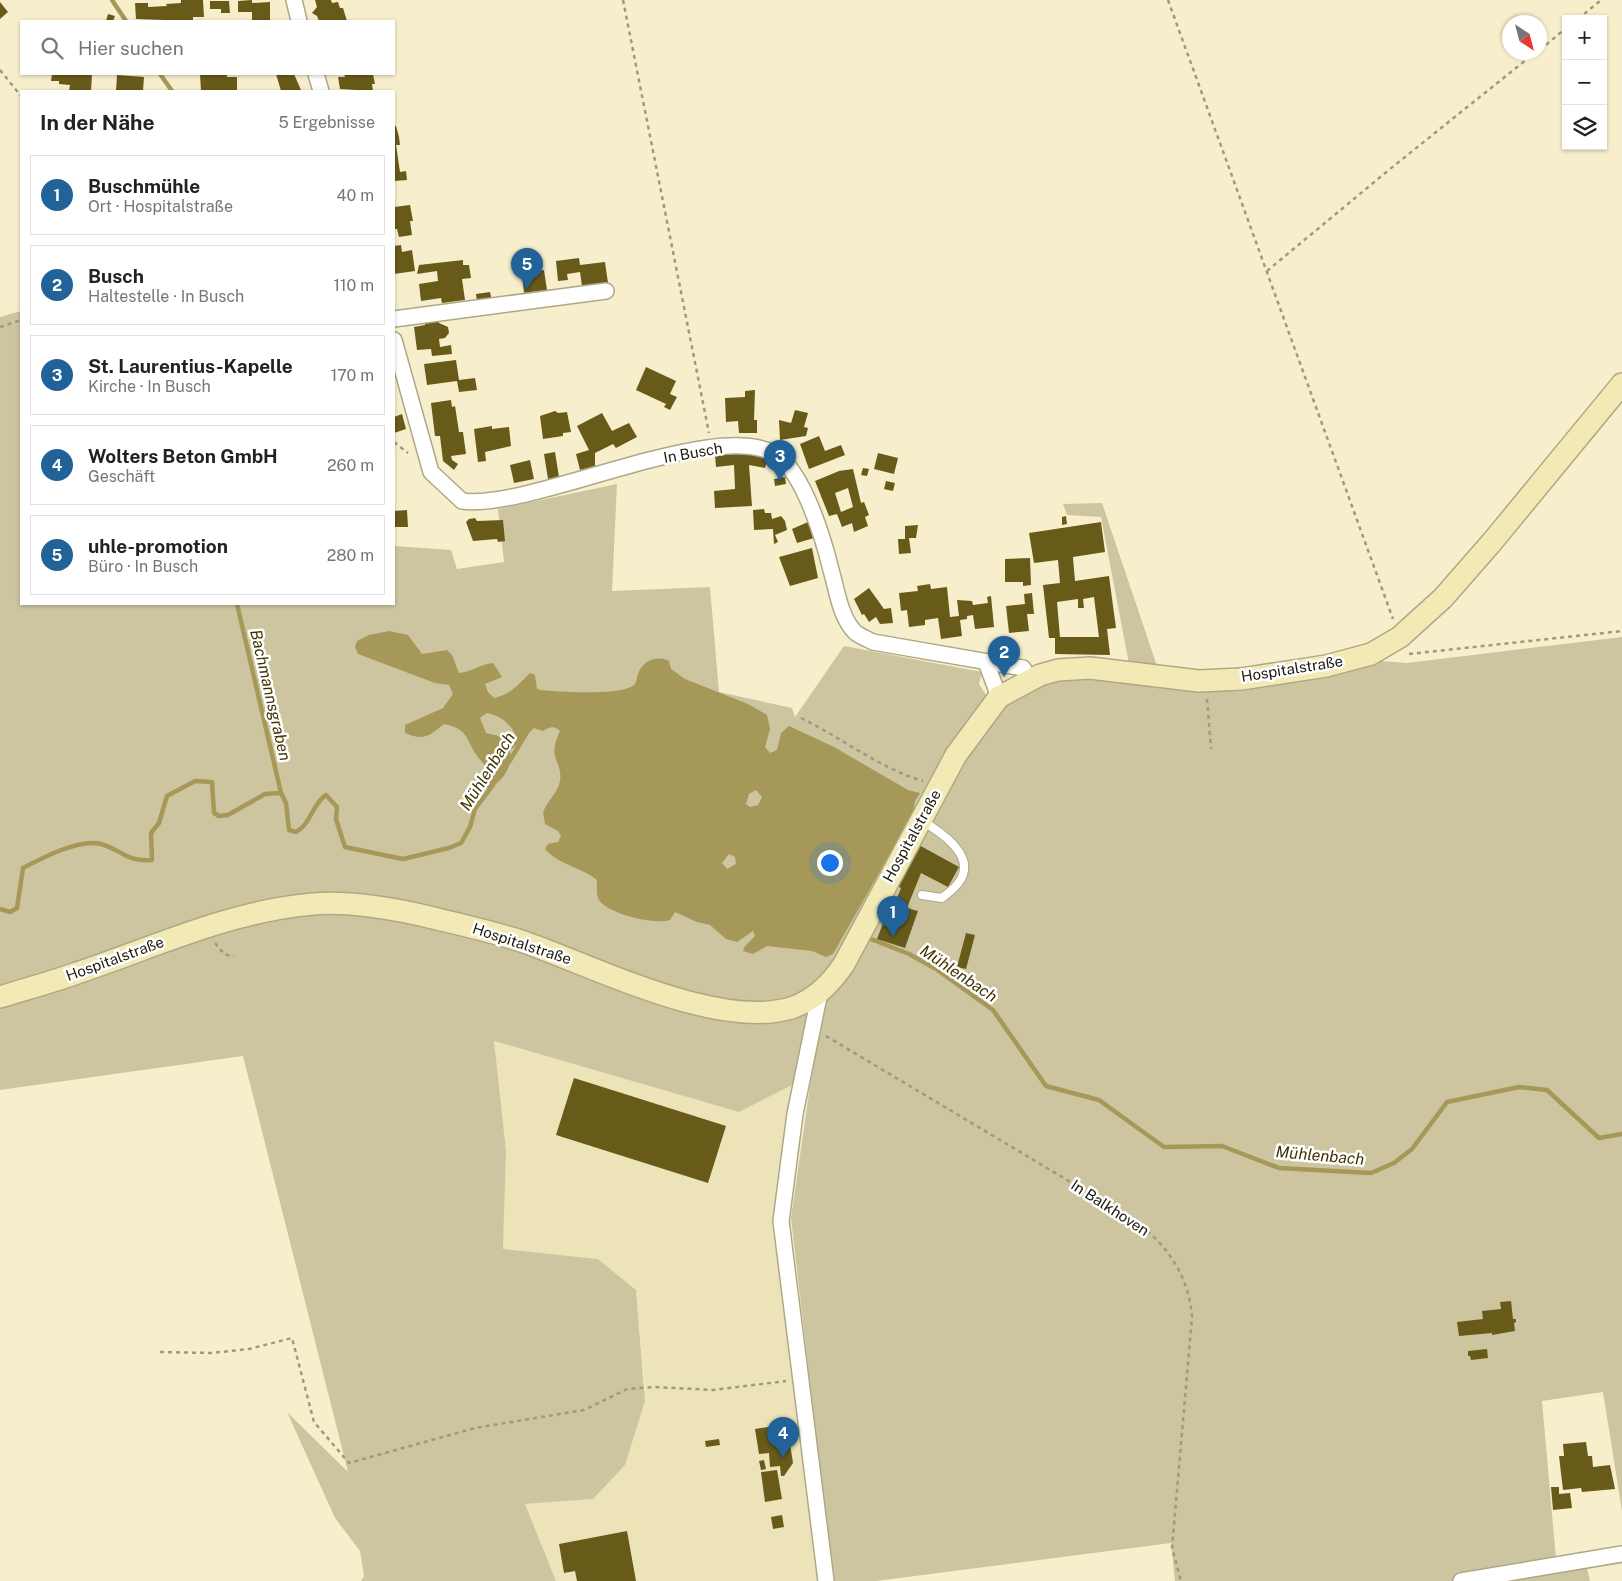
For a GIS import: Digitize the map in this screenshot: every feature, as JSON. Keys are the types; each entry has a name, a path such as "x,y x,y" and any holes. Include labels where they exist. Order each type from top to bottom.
{"street":[{"path":"294,0 299,20"},
{"path":"316,75 321,90"},
{"path":"395,319 606,291"},
{"name":"In Busch","path":"395,344 431,472 462,501 496,499 689,450 732,446 764,448 778,455 788,465 822,534 842,611 856,633 873,642 1023,668 1030,680"},
{"name":"Hospitalstraße","path":"0,997 76,974 210,925 271,910 315,904 378,907 458,924 521,941 665,995 708,1006 734,1010 775,1011 794,1007 820,992 834,979 844,964 956,755 999,697 1030,680 1058,670 1090,668 1206,680 1241,679 1326,666 1371,654 1400,637 1429,613 1474,563 1622,384"},
{"path":"986,662 999,697"},
{"path":"820,992 811,1027 795,1114 781,1221 826,1581"},
{"path":"1461,1581 1622,1554"}],"lane":[{"path":"920,820 957,847 964,869 961,879 942,898 922,895"}],"path":[{"path":"623,0 712,447"},
{"path":"1168,0 1400,637 1403,655 1622,631"},
{"path":"1583,15 1601,0"},
{"path":"1547,44 1562,31"},
{"path":"1267,271 1526,60"},
{"path":"0,70 20,95"},
{"path":"0,327 20,320"},
{"path":"395,443 408,453"},
{"path":"1206,680 1211,749"},
{"path":"801,718 829,732 899,774 939,786"},
{"name":"In Balkhoven","path":"811,1027 1129,1217 1156,1238 1166,1249 1186,1286 1191,1303 1192,1317 1172,1548 1181,1581"},
{"path":"160,1352 211,1353 249,1349 292,1338 314,1422 349,1464 475,1428 584,1410 626,1389 654,1387 714,1390 800,1379"}],"shaded area":[{"path":"20,311 20,605 395,605 395,546 451,550 457,569 504,562 498,509 617,484 612,591 710,587 719,692 792,708 795,717 844,646 982,672 979,684 988,698 1043,682 1067,679 1133,682 1255,682 1381,661 1407,663 1622,637 1622,1511 1603,1392 1542,1401 1556,1559 1584,1555 1590,1581 1175,1581 1171,1543 876,1581 833,1581 791,1218 811,1079 794,1084 739,1112 494,1041 506,1151 503,1249 598,1259 636,1290 645,1401 625,1465 593,1499 525,1504 556,1581 361,1581 364,1576 360,1551 335,1518 287,1412 348,1472 243,1056 0,1090 0,317"},
{"path":"1102,503 1158,669 1129,664 1101,517 1067,515 1063,504"},
{"path":"389,631 408,635 422,654 447,650 452,655 459,673 493,663 502,677 485,684 488,692 494,698 510,692 530,673 535,675 537,689 541,690 587,692 623,690 634,685 643,665 651,660 664,659 669,661 671,669 685,679 748,704 767,715 770,729 765,747 770,753 777,750 781,733 789,726 834,747 908,790 920,793 915,801 913,813 833,954 826,957 812,951 767,946 753,954 743,951 745,946 755,936 753,931 737,942 726,939 710,925 697,922 675,912 670,920 653,921 621,914 604,905 598,898 597,880 557,859 545,849 548,844 558,842 561,836 558,831 545,824 543,813 557,790 560,781 555,748 560,731 554,727 543,731 534,728 510,751 511,758 503,777 492,786 478,790 477,786 492,775 477,756 463,732 444,724 434,732 422,737 405,733 405,725 443,708 453,694 449,685 435,683 358,654 355,647 357,641 369,635","holes":["487,713 497,716 504,721 511,727 516,736 512,739 486,733 480,718","756,790 762,797 758,805 750,807 746,804 749,794","729,854 735,857 736,864 727,869 722,863"]},
{"path":"493,1041 739,1112 794,1084 775,1216 820,1581 556,1581 525,1504 593,1499 645,1388 636,1290 598,1259 503,1249 506,1151"}],"building":[{"path":"181,0 203,0 204,17 193,17 193,20 136,19 135,3 148,3 148,7 181,3"},
{"path":"252,0 252,3 270,2 270,20 252,20 252,12 238,12 238,1"},
{"path":"315,0 331,0 332,3 338,2 340,8 343,8 347,20 319,20 317,16 312,13 317,7"},
{"path":"210,1 229,1 230,13 221,13 221,9 210,9"},
{"path":"0,2 8,12 0,19"},
{"path":"108,14 115,16 113,20 106,20"},
{"path":"52,75 92,75 91,90 69,90 70,85 59,84 59,81 51,81"},
{"path":"117,75 144,77 143,90 116,90"},
{"path":"200,75 237,77 237,90 201,90"},
{"path":"276,75 294,75 301,90 281,90"},
{"path":"344,75 373,75 375,84 372,84 373,90 340,89 338,77 345,77"},
{"path":"395,126 400,145 396,145 400,172 406,171 407,180 395,181"},
{"path":"410,205 413,221 410,221 412,235 399,237 397,229 395,229 395,207"},
{"path":"401,245 402,252 412,250 415,271 395,274 395,246"},
{"path":"579,258 580,265 605,262 608,283 582,286 580,272 567,274 568,280 558,281 556,261"},
{"path":"463,260 463,265 469,265 471,278 462,279 465,300 442,303 441,298 421,301 419,284 438,281 437,271 417,274 419,265"},
{"path":"544,270 547,290 524,293 522,273"},
{"path":"490,292 492,301 477,303 476,294"},
{"path":"438,317 439,323 448,327 449,333 445,338 439,339 440,347 451,345 452,354 432,356 431,349 417,350 414,327 425,325 424,318"},
{"path":"456,360 459,380 475,378 477,390 459,392 457,381 427,385 424,364"},
{"path":"646,367 676,381 670,394 677,397 670,410 664,407 666,404 636,390"},
{"path":"755,390 754,420 757,420 757,433 739,433 738,421 726,422 725,398 745,397 745,391"},
{"path":"451,400 452,407 455,406 459,432 463,432 466,454 451,456 452,460 458,464 454,470 443,461 440,436 435,436 431,403"},
{"path":"795,410 808,413 804,427 808,428 806,436 780,440 779,420 791,423"},
{"path":"555,411 558,413 567,412 571,432 563,433 563,436 543,439 540,416"},
{"path":"602,413 612,431 629,423 637,437 616,448 613,444 595,453 595,466 580,470 576,454 589,450 577,426"},
{"path":"402,414 406,429 395,433 395,417"},
{"path":"492,426 492,429 509,427 511,446 485,452 486,461 478,462 474,429"},
{"path":"819,436 825,451 841,445 845,455 809,469 800,444"},
{"path":"555,452 559,477 548,479 544,454"},
{"path":"749,453 768,457 765,468 749,465 752,506 715,508 714,491 735,489 734,465 716,467 715,455"},
{"path":"878,453 898,458 894,474 874,469"},
{"path":"530,460 534,479 514,483 510,465"},
{"path":"863,468 869,469 867,476 861,475"},
{"path":"853,469 861,503 864,502 869,515 865,517 868,526 854,532 852,523 842,527 837,514 829,516 815,481 839,471","holes":["848,488 853,507 841,512 835,493"]},
{"path":"785,477 786,484 775,486 774,479"},
{"path":"886,481 895,483 893,491 884,489"},
{"path":"764,509 765,513 771,513 772,519 781,516 785,521 787,530 775,535 778,542 774,544 773,529 754,530 753,510"},
{"path":"407,510 408,527 395,527 395,511"},
{"path":"1066,516 1067,524 1062,525 1062,517"},
{"path":"475,518 477,521 503,520 505,541 498,542 497,539 473,541 466,522 469,519"},
{"path":"808,522 814,538 797,543 792,529"},
{"path":"1101,522 1105,552 1073,558 1075,581 1109,576 1116,628 1107,629 1110,655 1055,654 1055,638 1049,638 1043,585 1060,583 1058,560 1034,563 1029,533","holes":["1094,597 1099,637 1060,637 1057,602 1078,599 1078,608 1084,608 1083,599"]},
{"path":"918,525 916,538 909,538 911,553 899,554 898,539 905,539 905,526"},
{"path":"812,548 818,578 790,586 779,557"},
{"path":"1030,558 1031,585 1023,586 1023,582 1005,582 1005,559"},
{"path":"930,584 931,589 947,587 950,617 959,616 957,600 972,601 973,605 988,603 987,597 991,596 994,627 975,629 973,615 967,616 967,619 960,620 962,636 941,639 938,618 925,620 925,625 909,627 907,610 901,611 899,593 918,591 917,586"},
{"path":"869,588 884,609 891,608 893,623 880,624 876,617 869,622 864,614 862,615 854,599"},
{"path":"1032,593 1034,614 1027,614 1029,631 1009,633 1006,606 1025,604 1024,594"},
{"path":"917,844 959,867 948,887 921,873 907,908 918,911 905,948 877,939 891,902 895,903 901,888 897,886"},
{"path":"966,933 975,935 966,969 957,967"},
{"path":"574,1078 726,1126 708,1183 556,1135"},
{"path":"1511,1301 1513,1319 1516,1319 1514,1323 1515,1331 1492,1335 1492,1333 1459,1336 1457,1322 1483,1319 1482,1311 1501,1309 1500,1302"},
{"path":"1487,1349 1488,1358 1471,1360 1470,1356 1468,1356 1468,1351"},
{"path":"787,1424 793,1463 784,1476 781,1476 780,1466 770,1467 769,1453 759,1454 755,1429"},
{"path":"719,1439 720,1445 706,1447 705,1441"},
{"path":"1586,1442 1588,1456 1592,1456 1593,1467 1610,1465 1615,1489 1582,1492 1581,1488 1563,1490 1559,1456 1564,1456 1563,1444"},
{"path":"764,1460 766,1469 761,1470 759,1461"},
{"path":"777,1470 782,1499 765,1502 761,1472"},
{"path":"1551,1487 1559,1487 1559,1494 1570,1493 1572,1508 1553,1510"},
{"path":"782,1515 784,1527 773,1529 771,1517"},
{"path":"627,1531 636,1581 577,1581 575,1571 564,1573 559,1544"}],"waterway":[{"name":"Bachmannsgraben","path":"112,0 125,20"},
{"name":"Bachmannsgraben","path":"161,75 171,90"},
{"name":"Bachmannsgraben","path":"237,605 281,793"},
{"name":"Mühlenbach","path":"509,762 527,732"},
{"name":"Mühlenbach","path":"0,909 10,912 17,908 23,868 50,854 72,846 92,843 101,844 136,859 152,860 151,833 159,823 167,796 195,781 212,782 214,813 219,816 228,815 265,794 281,793 286,803 289,830 296,832 305,824 318,803 326,795 337,807 336,819 345,847 403,859 449,848 461,843 470,827 475,809 493,785"},
{"name":"Mühlenbach","path":"866,937 909,954 936,969 993,1010 1046,1086 1099,1100 1164,1147 1222,1146 1279,1168 1371,1173 1394,1163 1412,1149 1447,1102 1519,1087 1547,1090 1599,1138 1622,1134"}],"place":[{"name":"uhle-promotion","path":"527,289"},
{"name":"St. Laurentius-Kapelle","path":"780,481"},
{"name":"Busch","path":"1004,677"},
{"name":"Buschmühle","path":"893,937"},
{"name":"Wolters Beton GmbH","path":"783,1458"}]}
